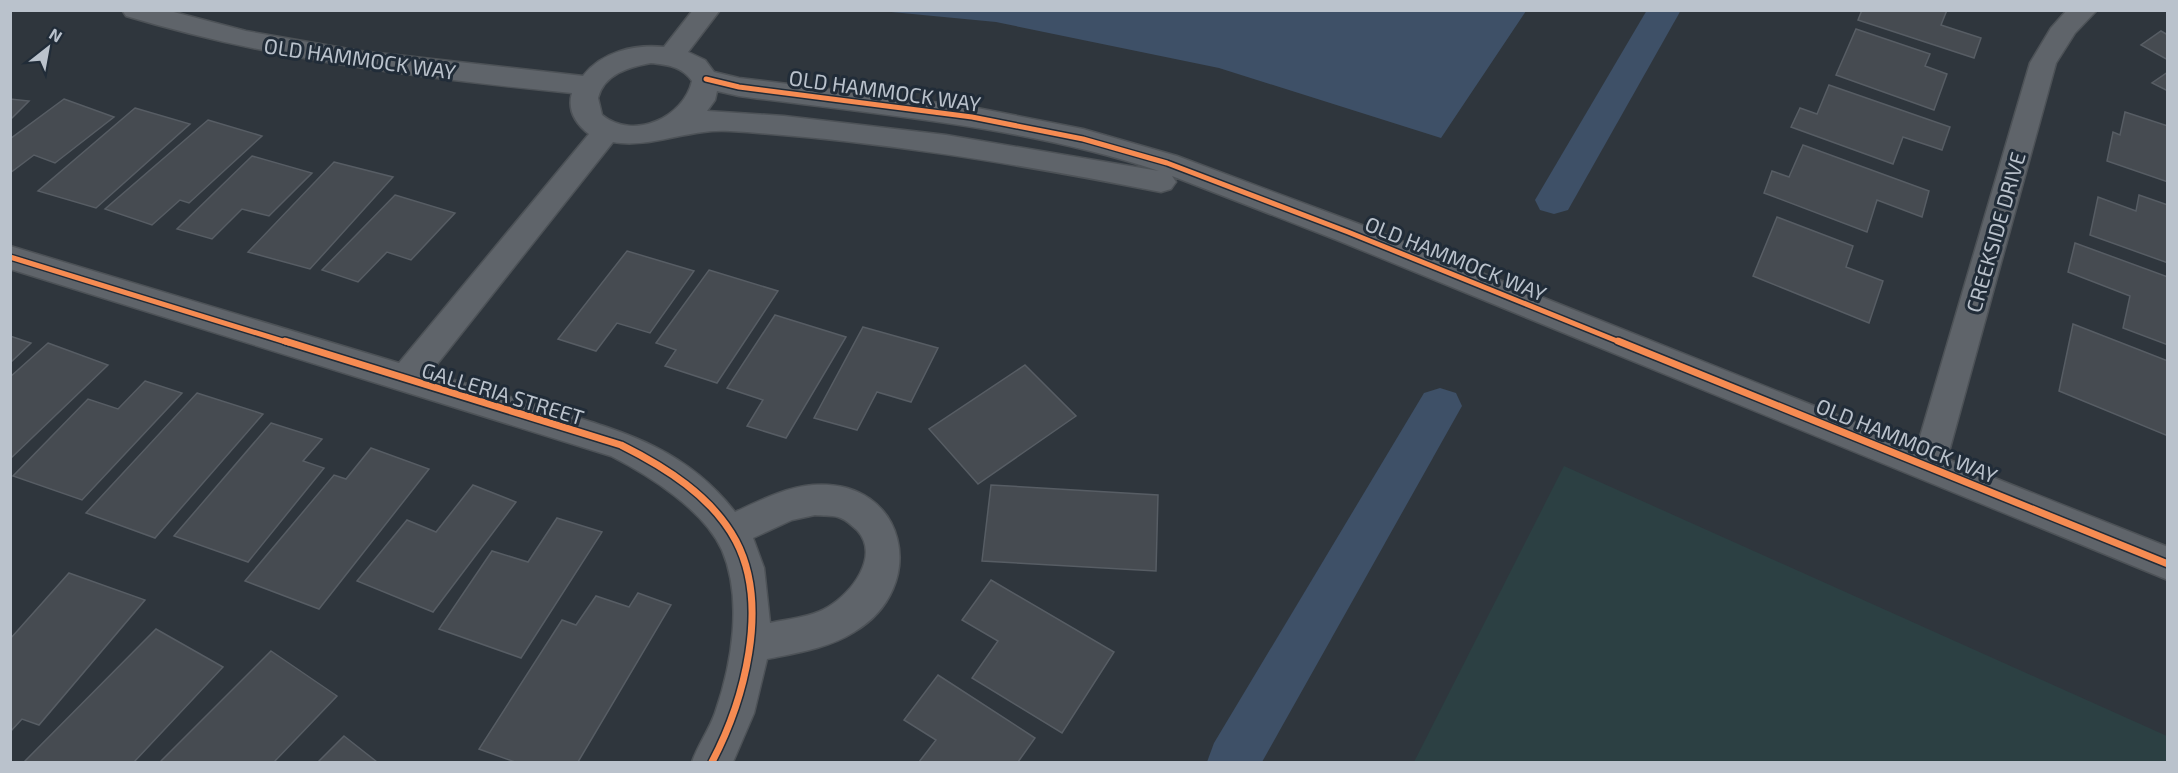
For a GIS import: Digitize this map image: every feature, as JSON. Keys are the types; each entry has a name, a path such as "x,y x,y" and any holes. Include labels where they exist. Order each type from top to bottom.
{"street":[{"name":"OLD HAMMOCK WAY","path":"135,10 185,27 253,43 327,56 589,86"},
{"path":"672,55 707,10"},
{"name":"CREEKSIDE DRIVE","path":"1928,467 2043,63 2058,37 2075,16 2085,10"},
{"path":"672,55 697,66 706,79 705,95 696,111 678,124 654,133 629,135 607,131 591,122 583,107 589,86 596,76 614,64 637,56 672,55"},
{"name":"OLD HAMMOCK WAY","path":"706,79 739,87 972,117 1083,139 1167,163 1348,232 2168,564"},
{"name":"OLD HAMMOCK WAY","path":"678,124 727,121 1004,152 1165,183 1348,232"},
{"name":"GALLERIA STREET","path":"405,380 607,131"},
{"name":"GALLERIA STREET","path":"10,257 621,446 673,473 704,497 737,543 750,590 751,645 742,690 712,762"},
{"path":"729,532 787,508 814,500 841,502 863,514 879,531 885,555 879,580 864,604 840,621 751,645"}],"green space":[{"path":"1564,466 2167,736 2167,762 1414,762"}],"water":[{"path":"881,11 1526,11 1441,138 1219,68 996,22"}],"building":[{"path":"1862,10 1947,10 1941,25 1981,38 1974,58 1858,20"},
{"path":"1856,29 1930,54 1925,66 1947,74 1934,110 1836,75"},
{"path":"2161,31 2168,35 2168,60 2141,45"},
{"path":"2168,72 2168,91 2152,83"},
{"path":"1829,85 1950,127 1942,150 1903,137 1893,164 1791,127 1800,108 1817,114"},
{"path":"10,99 29,101 10,120"},
{"path":"64,99 114,117 55,163 34,155 10,173 10,139"},
{"path":"135,108 190,124 96,208 38,191"},
{"path":"2125,112 2168,126 2168,182 2107,161 2113,132 2120,135"},
{"path":"208,120 262,136 189,203 180,200 152,225 105,209"},
{"path":"1803,145 1929,191 1922,217 1877,200 1867,232 1764,193 1772,171 1789,177"},
{"path":"252,156 312,173 269,216 242,209 212,239 177,229"},
{"path":"334,162 393,177 310,269 248,252"},
{"path":"395,195 455,213 411,260 387,252 358,282 322,270"},
{"path":"2139,195 2168,205 2168,263 2090,235 2098,197 2136,211"},
{"path":"1777,217 1853,246 1846,267 1883,281 1869,323 1753,276"},
{"path":"2075,243 2168,277 2168,345 2123,328 2130,296 2068,272"},
{"path":"627,251 694,271 650,333 617,323 596,351 558,339"},
{"path":"709,270 778,291 717,383 665,366 676,350 656,343"},
{"path":"775,315 846,337 786,438 747,426 763,400 727,388"},
{"path":"2073,324 2168,361 2168,436 2059,391"},
{"path":"863,327 938,348 911,402 877,392 857,430 814,418"},
{"path":"10,336 31,343 10,363"},
{"path":"48,343 108,365 10,459 10,377"},
{"path":"1025,365 1076,416 978,484 929,429"},
{"path":"145,381 182,393 82,500 13,476 88,399 118,409"},
{"path":"197,393 263,414 155,538 86,513"},
{"path":"271,423 322,439 303,461 324,468 248,562 174,536"},
{"path":"371,448 429,469 319,609 245,581 334,475 346,479"},
{"path":"473,485 516,502 433,612 357,581 407,520 436,532"},
{"path":"991,485 1158,495 1156,571 982,561"},
{"path":"557,518 602,532 521,658 439,629 492,551 528,562"},
{"path":"69,573 145,600 39,725 22,719 10,732 10,639"},
{"path":"991,580 1114,652 1062,733 972,678 998,641 962,620"},
{"path":"638,593 671,605 578,762 515,762 479,749 562,620 576,625 596,596 629,607"},
{"path":"156,629 223,667 134,762 24,762"},
{"path":"271,651 337,696 274,762 160,762"},
{"path":"938,675 1035,738 1018,762 919,762 936,740 904,720"},
{"path":"344,736 377,762 318,762"}],"waterway":[{"path":"1554,200 1664,10"},
{"path":"1233,762 1440,406"}],"cycle path":[{"path":"706,79 739,87 972,117 1083,139 1167,163 1348,232 2168,564"},
{"path":"10,257 621,445 651,460 677,477 700,496 736,540 746,568 751,595 751,625 743,685 724,739 712,762"}]}
